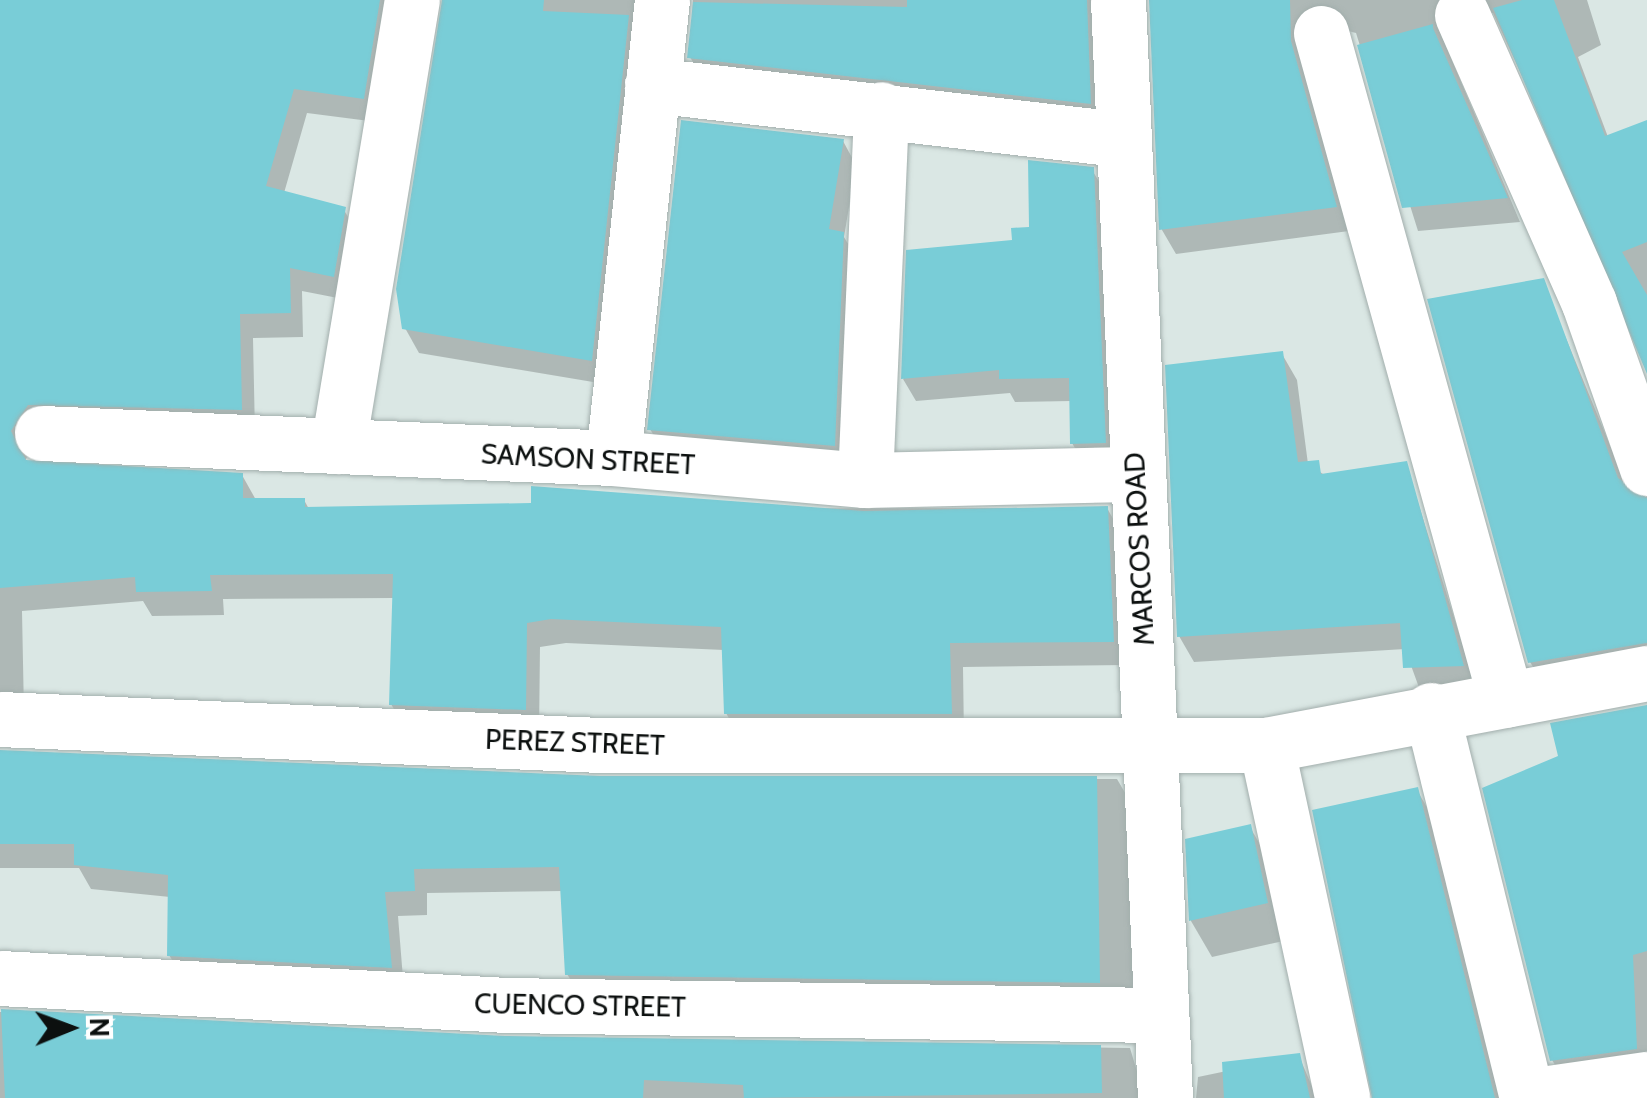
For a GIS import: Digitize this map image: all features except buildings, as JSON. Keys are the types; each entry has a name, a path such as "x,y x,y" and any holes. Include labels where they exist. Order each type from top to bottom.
{"street":[{"path":"338,446 412,0"},
{"path":"613,458 662,0"},
{"name":"MARCOS ROAD","path":"1118,0 1134,474 1151,740 1165,1098"},
{"path":"1462,15 1589,302 1647,468"},
{"path":"1321,33 1506,700"},
{"path":"652,85 1122,139"},
{"path":"865,480 880,109"},
{"name":"SAMSON STREET","path":"42,433 613,458 865,480 1134,474"},
{"name":"PEREZ STREET","path":"0,719 601,745 1151,740 1266,744 1431,710 1647,673"},
{"path":"1431,710 1527,1097 1647,1079"},
{"path":"1266,744 1342,1098"},
{"name":"CUENCO STREET","path":"0,978 506,1005 1160,1015"}]}
